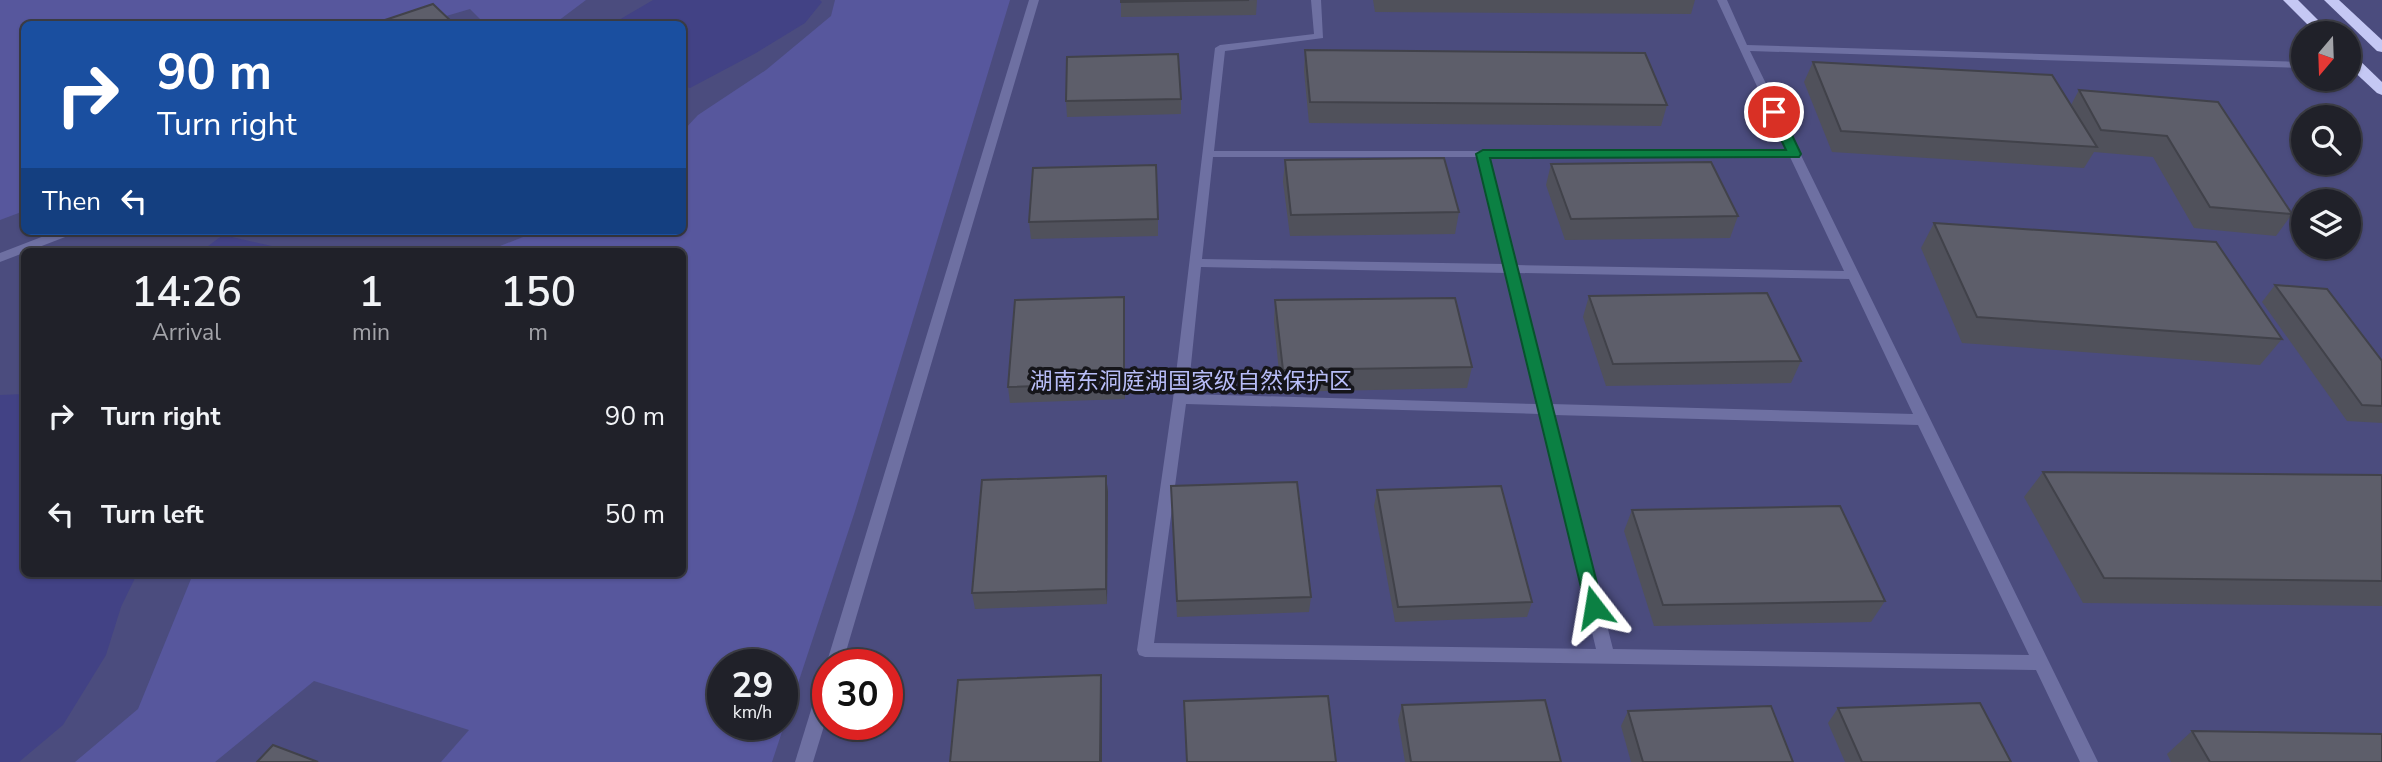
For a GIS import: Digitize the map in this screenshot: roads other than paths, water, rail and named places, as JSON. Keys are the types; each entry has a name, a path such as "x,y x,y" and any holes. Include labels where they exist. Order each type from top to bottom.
{"highway":[{"path":"2290,0 2312,21"},
{"path":"2331,0 2382,48"},
{"path":"2361,72 2382,90"}],"street":[{"path":"839,649 1034,0"},
{"path":"1317,0 1319,36 1220,48 1180,399 1145,650 2041,663"},
{"path":"1722,0 2089,762"},
{"path":"1743,48 2291,65"},
{"path":"1208,154 1795,154"},
{"path":"1483,154 1606,656"},
{"path":"26,248 59,235"},
{"path":"0,258 21,250"},
{"path":"1196,263 1853,275"},
{"path":"1180,399 1923,420"},
{"path":"804,762 812,736"}],"park label":[{"name":"湖南东洞庭湖国家级自然保护区","path":"1191,381"}]}
